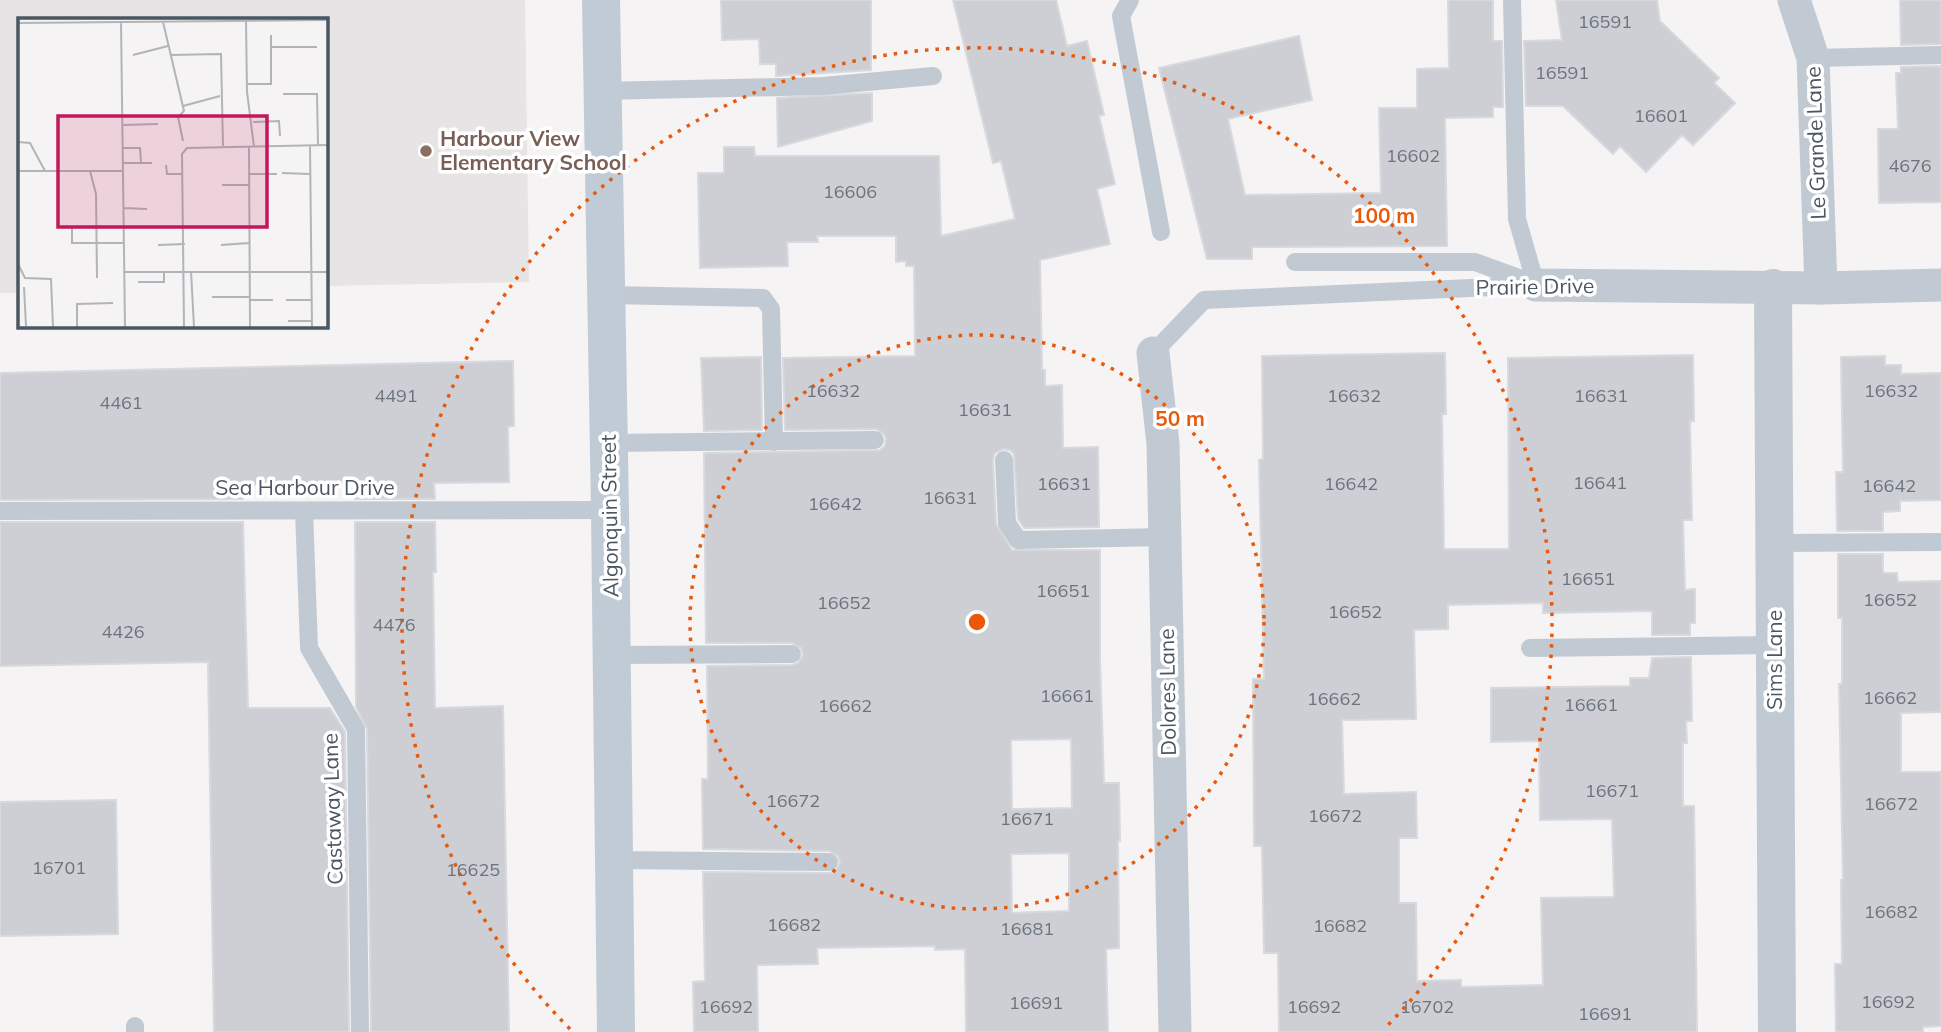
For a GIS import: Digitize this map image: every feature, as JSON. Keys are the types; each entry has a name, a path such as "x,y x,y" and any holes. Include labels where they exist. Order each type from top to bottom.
{"main road":[{"name":"Algonquin Street","path":"601,0 616,1032"}],"street":[{"name":"Le Grande Lane","path":"1794,0 1813,58 1821,288"},
{"name":"Prairie Drive","path":"1536,285 1773,288 1941,285"},
{"name":"Sims Lane","path":"1773,288 1777,1032"},
{"name":"Dolores Lane","path":"1153,353 1163,444 1175,1032"}],"lane":[{"path":"1130,0 1121,16 1160,232"},
{"path":"1512,0 1517,219 1536,285"},
{"path":"1813,58 1941,55"},
{"path":"602,91 823,86 933,76"},
{"path":"1295,262 1475,262 1536,285"},
{"name":"Prairie Drive","path":"1153,353 1204,300 1536,285"},
{"path":"607,295 763,298 771,309 774,442"},
{"path":"609,443 874,440"},
{"path":"1004,460 1007,523 1018,541 1165,537"},
{"name":"Sea Harbour Drive","path":"0,511 610,510"},
{"name":"Castaway Lane","path":"304,511 310,648 356,729 360,1032"},
{"path":"1774,543 1941,542"},
{"path":"1530,648 1775,645"},
{"path":"611,654 792,654"},
{"path":"614,860 829,862"}],"shaded area":[{"name":"Harbour View Elementary School","path":"0,0 525,0 529,282 327,286 327,18 18,18 18,293 0,293"}],"building":[{"path":"721,0 871,0 871,70 776,76 776,64 760,64 759,39 722,40"},
{"path":"953,0 1056,0 1067,46 1087,41 1104,115 1099,116 1115,184 1097,189 1110,244 1040,260 1042,370 1045,370 1045,386 1062,385 1063,448 1098,447 1099,527 1024,528 1018,519 1014,454 1003,449 994,454 993,461 996,524 1012,550 1100,550 1104,783 1119,783 1120,841 1119,948 1106,949 1108,1032 966,1032 965,949 935,950 935,946 817,948 818,964 757,965 758,1032 694,1032 693,982 705,981 703,872 829,873 835,872 840,863 838,856 829,851 703,849 702,779 708,779 707,666 792,665 798,663 803,655 801,648 792,643 706,643 704,453 880,450 885,446 886,439 884,434 876,429 785,430 783,358 915,356 914,266 906,266 906,261 896,262 896,236 817,236 818,242 787,242 788,266 700,268 698,173 724,173 724,147 754,147 755,156 939,156 941,236 1015,219 1001,161 993,163","holes":["1071,739 1072,808 1012,809 1011,740","1069,853 1069,911 1012,913 1011,854"]},
{"path":"1448,0 1493,0 1493,41 1502,41 1503,107 1493,107 1493,117 1445,118 1447,246 1252,247 1252,259 1207,259 1159,68 1299,36 1312,100 1228,119 1245,195 1381,193 1379,108 1417,108 1417,69 1449,68"},
{"path":"1556,0 1657,0 1660,21 1719,78 1714,83 1735,103 1693,145 1682,135 1646,172 1620,146 1613,154 1563,106 1526,106 1524,41 1562,40"},
{"path":"1900,0 1941,0 1941,44 1901,45"},
{"path":"1941,66 1941,202 1879,203 1878,129 1898,129 1896,73 1901,73 1901,67"},
{"path":"872,93 872,121 778,147 777,98"},
{"path":"1445,353 1446,414 1442,414 1444,549 1509,549 1508,358 1693,355 1694,421 1690,421 1692,520 1683,520 1685,590 1695,589 1695,623 1690,623 1690,635 1652,635 1652,611 1543,613 1543,603 1448,605 1448,629 1414,630 1416,719 1342,720 1344,794 1416,792 1417,838 1399,838 1399,903 1416,903 1417,981 1461,980 1461,987 1543,985 1541,898 1614,897 1612,819 1540,820 1539,741 1491,742 1491,688 1630,686 1630,678 1649,678 1652,658 1691,657 1692,721 1686,721 1687,743 1683,743 1683,806 1694,806 1697,1032 1279,1032 1278,953 1264,953 1262,846 1254,846 1253,679 1264,679 1259,460 1263,459 1262,356"},
{"path":"1885,356 1885,365 1901,365 1901,374 1941,373 1941,500 1900,501 1900,511 1883,512 1883,531 1837,531 1836,472 1843,472 1841,357"},
{"path":"761,357 762,430 704,431 701,358"},
{"path":"513,361 514,426 508,427 509,482 434,483 435,499 355,499 355,484 335,483 244,485 243,499 0,500 0,373"},
{"path":"0,522 243,522 248,708 330,708 345,732 349,1032 214,1032 208,662 0,666"},
{"path":"355,522 435,522 435,708 503,706 509,1032 371,1032 367,729 356,707"},
{"path":"1838,554 1883,554 1883,573 1897,573 1898,582 1941,581 1941,712 1901,713 1901,772 1941,772 1941,1026 1923,1027 1923,1032 1836,1032 1835,964 1842,964 1843,880 1839,684 1842,684 1842,618 1838,618"},
{"path":"116,800 118,934 0,936 0,802"}],"place":[{"name":"Harbour View Elementary School","path":"426,151"}]}
